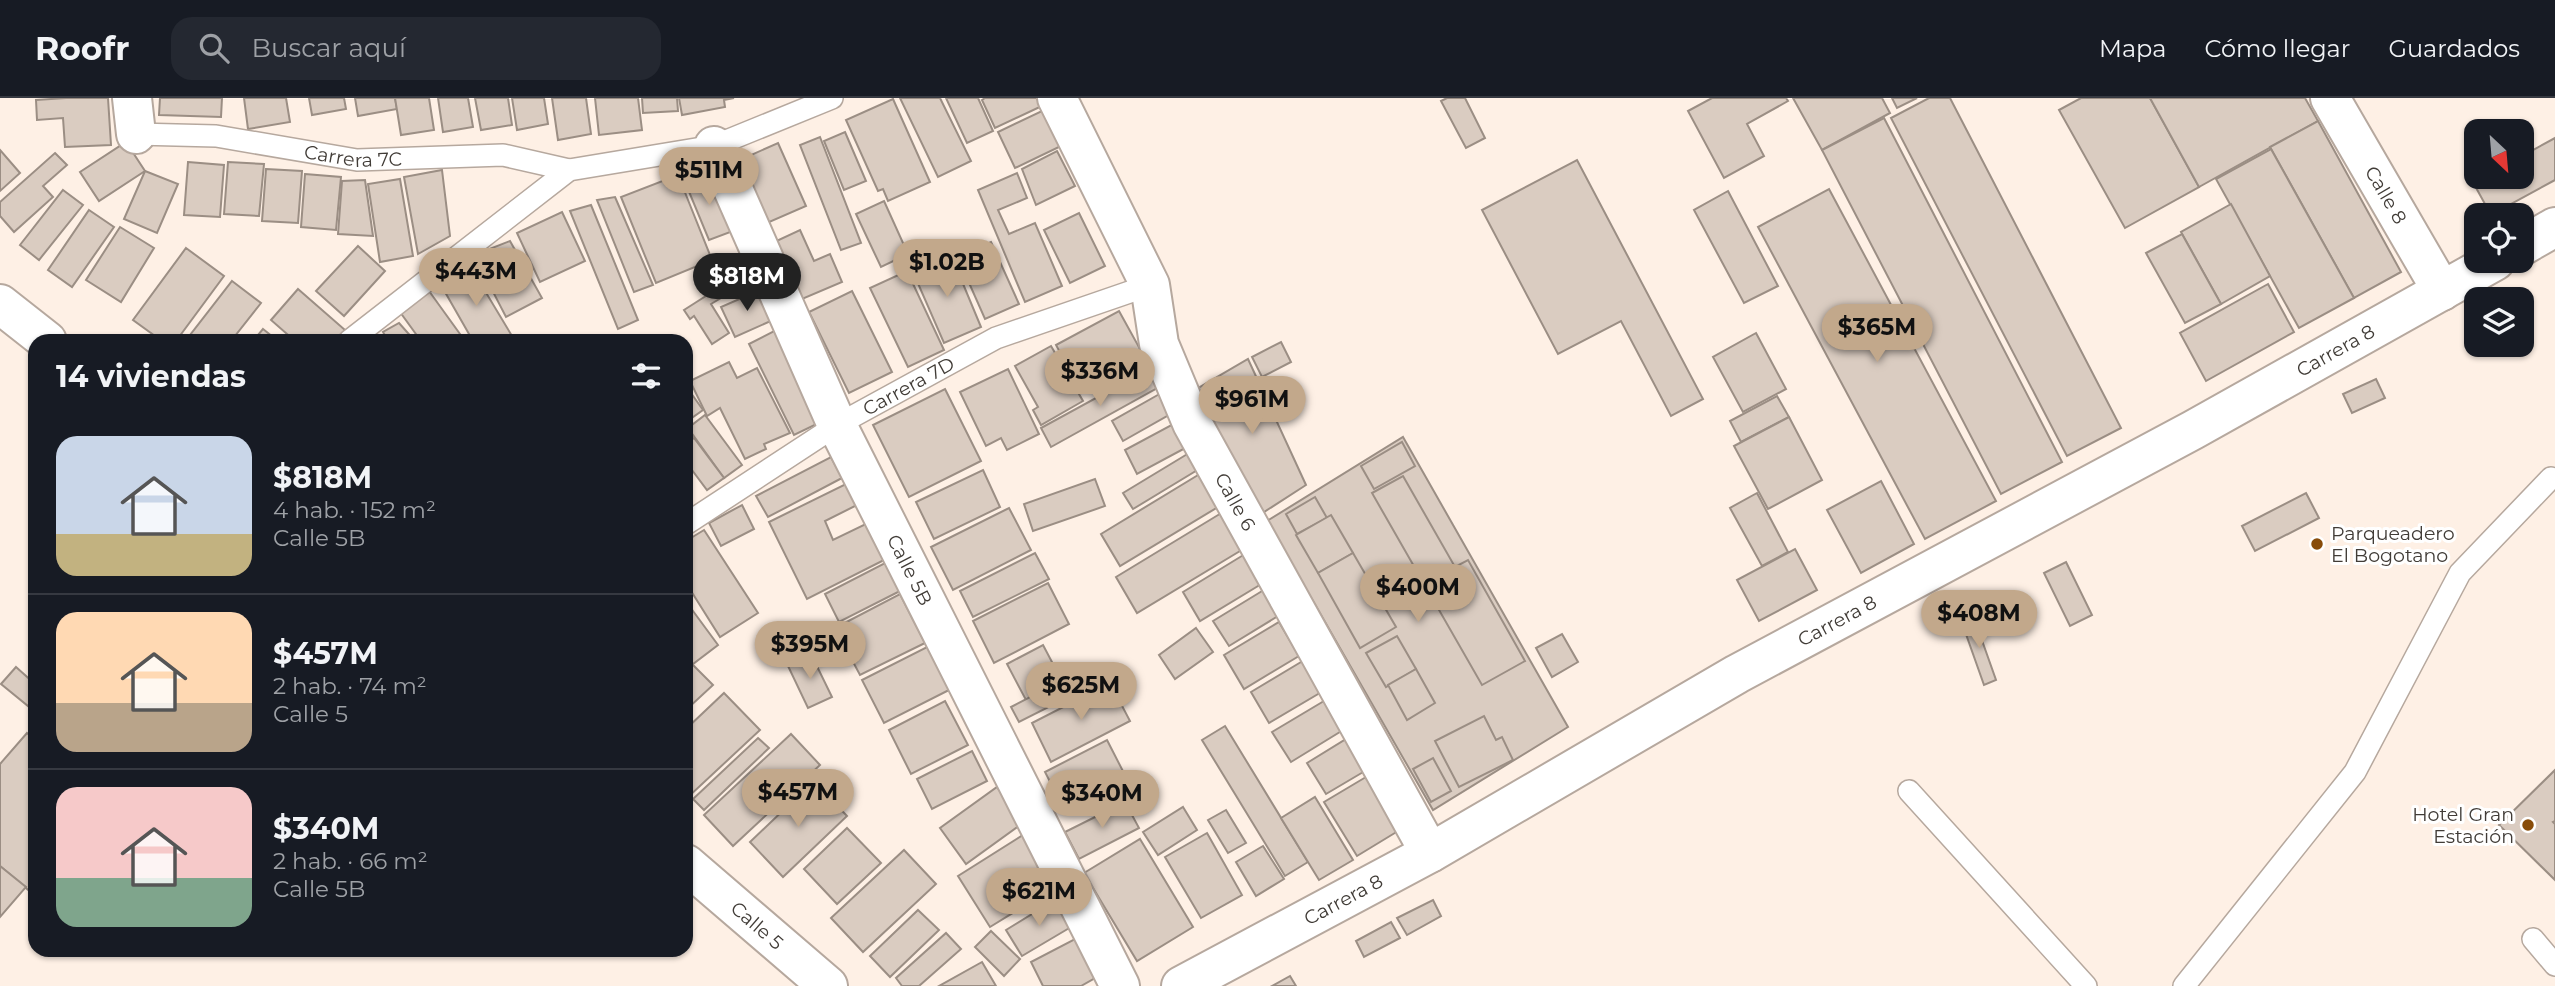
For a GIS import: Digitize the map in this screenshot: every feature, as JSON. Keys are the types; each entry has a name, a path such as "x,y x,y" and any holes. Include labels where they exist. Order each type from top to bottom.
{"street":[{"name":"Calle 6","path":"1058,98 1150,285 1159,344 1192,423 1430,853"},
{"name":"Calle 8","path":"2330,98 2442,291"},
{"name":"Calle 5B","path":"714,146 837,425 1120,986"},
{"path":"2534,239 2555,227"},
{"name":"Carrera 8","path":"1181,986 1430,853 1738,674 2193,430 2474,273"},
{"path":"0,304 38,334"},
{"name":"Calle 5","path":"693,870 828,986"}],"lane":[{"name":"Carrera 7C","path":"134,116 216,136 357,160 503,155 569,170 714,146 832,98"},
{"name":"Carrera 7C","path":"358,334 569,170"},
{"name":"Carrera 7D","path":"693,519 837,425 996,338 1150,285"},
{"path":"2184,986 2355,772 2460,573 2551,478"},
{"path":"1909,791 2086,986"},
{"path":"2533,939 2555,965"}],"building":[{"path":"108,98 111,145 65,147 63,118 37,120 36,100"},
{"path":"160,98 222,98 221,117 159,115"},
{"path":"244,98 286,98 290,122 248,129"},
{"path":"309,98 344,98 346,109 312,115"},
{"path":"355,98 395,98 397,109 358,116"},
{"path":"395,98 429,98 434,130 401,135"},
{"path":"438,98 468,98 473,127 443,132"},
{"path":"475,98 508,98 512,125 481,130"},
{"path":"512,98 544,98 548,124 517,130"},
{"path":"552,98 586,98 591,134 558,140"},
{"path":"595,98 638,98 642,130 599,135"},
{"path":"642,98 677,98 678,111 643,113"},
{"path":"679,98 734,98 724,100 725,107 682,115"},
{"path":"900,98 940,98 971,161 938,177"},
{"path":"946,98 978,98 993,131 967,143"},
{"path":"1040,98 1044,105 995,128 982,100"},
{"path":"1447,98 1465,98 1485,138 1466,148 1441,101"},
{"path":"1712,98 1786,98 1788,101 1747,124 1764,156 1724,178 1688,111"},
{"path":"1793,98 1882,98 1890,113 1822,150"},
{"path":"1892,98 1917,98 1897,108"},
{"path":"1929,98 1950,98 2121,428 2067,456 1891,118"},
{"path":"2081,98 2150,98 2199,187 2125,228 2059,110"},
{"path":"2150,98 2305,98 2318,121 2199,187"},
{"path":"893,99 930,182 888,201 883,189 878,191 846,120"},
{"path":"1044,110 1061,146 1015,168 998,132"},
{"path":"1884,118 2062,462 2001,494 1822,150"},
{"path":"2318,121 2401,272 2354,298 2270,147"},
{"path":"845,132 866,181 844,190 824,141"},
{"path":"820,137 861,243 841,250 800,145"},
{"path":"2555,138 2555,180 2513,203 2484,203 2477,189 2534,189 2534,149"},
{"path":"126,142 145,171 99,201 80,172"},
{"path":"778,143 806,206 767,223 740,160"},
{"path":"2271,149 2354,298 2299,328 2216,179"},
{"path":"0,150 20,173 0,191"},
{"path":"1057,151 1075,186 1036,205 1022,169"},
{"path":"55,153 67,165 43,186 53,197 14,232 0,216 0,202"},
{"path":"1577,160 1703,399 1671,416 1621,321 1558,354 1482,210"},
{"path":"188,162 224,165 220,217 184,215"},
{"path":"228,162 264,164 259,216 224,214"},
{"path":"266,169 302,171 298,223 262,221"},
{"path":"442,170 450,236 418,254 404,177"},
{"path":"145,171 178,184 157,233 124,219"},
{"path":"707,172 733,231 709,240 685,182"},
{"path":"1017,173 1027,198 998,210 1009,234 1035,223 1062,286 1025,302 978,190"},
{"path":"305,174 341,177 336,230 301,227"},
{"path":"678,175 712,260 656,283 621,197"},
{"path":"400,179 413,256 380,262 368,184"},
{"path":"365,180 373,236 338,234 342,181"},
{"path":"1829,189 1996,501 1925,539 1758,227"},
{"path":"63,190 83,205 39,260 20,245"},
{"path":"1728,191 1778,286 1744,303 1694,210"},
{"path":"615,197 653,285 634,292 597,200"},
{"path":"884,201 908,254 881,267 856,214"},
{"path":"2231,204 2270,276 2221,304 2181,232"},
{"path":"591,205 638,320 618,329 570,211"},
{"path":"89,210 114,227 72,287 48,270"},
{"path":"562,212 585,261 540,282 517,233"},
{"path":"1079,213 1105,266 1070,283 1044,230"},
{"path":"120,227 154,248 121,302 86,280"},
{"path":"800,230 814,261 830,254 842,282 795,302 770,244"},
{"path":"2182,234 2221,304 2185,323 2146,253"},
{"path":"510,241 542,298 506,317 474,255"},
{"path":"991,242 1019,304 985,319 962,267 972,263 967,252"},
{"path":"358,246 385,271 344,316 316,291"},
{"path":"186,248 224,276 181,334 152,334 133,320"},
{"path":"951,255 981,327 944,343 913,272"},
{"path":"470,266 511,334 469,334 441,285"},
{"path":"907,271 944,350 908,367 870,288"},
{"path":"232,281 261,303 237,334 191,334"},
{"path":"2268,284 2294,332 2206,381 2180,333"},
{"path":"720,287 726,295 711,304 729,333 712,344 694,316 690,319 684,310"},
{"path":"298,289 345,330 341,334 287,334 271,320"},
{"path":"760,290 773,320 735,337 721,307"},
{"path":"429,291 460,334 416,334 400,312"},
{"path":"852,291 892,372 849,393 809,312"},
{"path":"1119,311 1145,358 1082,393 1056,345"},
{"path":"399,323 409,334 384,334 383,332"},
{"path":"780,328 825,420 794,435 749,344"},
{"path":"1756,333 1786,389 1743,412 1713,357"},
{"path":"1281,342 1291,362 1262,377 1252,357"},
{"path":"1051,346 1083,401 1041,425 1033,410 1038,407 1015,366"},
{"path":"1248,359 1306,485 1261,514 1195,390"},
{"path":"729,362 737,378 757,368 790,433 764,444 766,449 745,459 720,408 707,416 693,387 693,380"},
{"path":"1008,369 1039,434 1007,450 1001,438 986,446 960,392"},
{"path":"1149,369 1159,387 1051,447 1041,428"},
{"path":"2376,379 2385,398 2352,413 2343,394"},
{"path":"945,389 981,461 909,497 873,425"},
{"path":"1163,392 1174,412 1123,441 1112,421"},
{"path":"693,396 703,410 693,417"},
{"path":"1777,396 1789,417 1741,442 1730,421"},
{"path":"705,415 742,465 724,478 693,435 693,424"},
{"path":"1789,417 1822,480 1768,509 1734,446"},
{"path":"1177,422 1189,446 1137,474 1125,450"},
{"path":"1403,437 1568,727 1433,810 1267,521"},
{"path":"693,439 724,478 707,490 693,471"},
{"path":"1402,442 1415,466 1374,489 1361,466"},
{"path":"1194,450 1204,466 1133,509 1123,493"},
{"path":"831,457 842,478 768,517 756,496"},
{"path":"983,470 1000,507 934,539 916,502"},
{"path":"1203,472 1223,504 1120,566 1101,534"},
{"path":"1403,476 1455,567 1468,560 1525,661 1482,685 1372,493"},
{"path":"1095,479 1105,506 1033,531 1024,504"},
{"path":"852,481 863,502 825,521 833,540 874,520 892,556 807,599 769,522"},
{"path":"1881,481 1914,544 1861,573 1827,510"},
{"path":"1757,493 1788,552 1762,566 1730,508"},
{"path":"2306,493 2319,518 2255,551 2242,526"},
{"path":"1315,497 1327,518 1297,534 1286,514"},
{"path":"742,505 754,529 721,546 709,523"},
{"path":"1009,508 1031,550 953,590 931,547"},
{"path":"1223,512 1245,548 1137,613 1116,577"},
{"path":"1331,515 1353,553 1318,573 1296,535"},
{"path":"704,530 758,613 720,637 693,594 693,537"},
{"path":"1795,549 1817,590 1759,621 1737,580"},
{"path":"1035,553 1049,579 973,617 960,591"},
{"path":"1353,553 1396,627 1360,648 1318,573"},
{"path":"1245,554 1263,583 1200,621 1183,592"},
{"path":"887,562 902,590 839,622 825,594"},
{"path":"2066,562 2092,615 2070,626 2044,573"},
{"path":"1048,583 1069,624 994,663 973,621"},
{"path":"1267,588 1283,613 1229,646 1213,621"},
{"path":"900,594 925,643 860,675 835,628"},
{"path":"693,611 718,645 693,664"},
{"path":"1973,615 1996,680 1984,685 1961,620"},
{"path":"1279,622 1299,656 1244,689 1224,655"},
{"path":"1196,628 1213,652 1175,679 1159,655"},
{"path":"1562,634 1578,662 1552,677 1536,648"},
{"path":"1397,636 1416,669 1386,687 1366,653"},
{"path":"931,645 953,688 884,723 862,680"},
{"path":"1043,645 1062,681 1026,700 1007,664"},
{"path":"811,654 832,697 808,708 788,666"},
{"path":"1311,656 1330,687 1269,723 1251,692"},
{"path":"693,665 713,685 693,704"},
{"path":"1092,665 1100,681 1019,722 1011,707"},
{"path":"16,667 28,678 28,706 1,684"},
{"path":"1416,669 1435,703 1407,720 1388,685"},
{"path":"1110,683 1130,721 1051,762 1032,723"},
{"path":"724,693 760,730 693,792 693,722"},
{"path":"1329,698 1348,727 1291,762 1272,732"},
{"path":"945,701 968,745 911,774 889,730"},
{"path":"1484,716 1496,740 1502,737 1513,760 1459,787 1435,741"},
{"path":"1225,726 1308,862 1285,876 1202,740"},
{"path":"28,734 28,890 0,866 0,764"},
{"path":"791,734 820,765 733,846 704,815"},
{"path":"1351,736 1370,768 1326,794 1307,763"},
{"path":"758,738 769,748 704,810 693,799"},
{"path":"1107,740 1128,781 1066,813 1045,772"},
{"path":"972,751 987,781 932,809 917,779"},
{"path":"1433,758 1451,791 1431,802 1413,769"},
{"name":"Hotel Gran Estación","path":"2555,770 2553,822 2555,880 2499,825"},
{"path":"1371,774 1403,828 1357,856 1324,802"},
{"path":"814,781 847,816 783,877 750,842"},
{"path":"997,787 1023,823 966,864 940,828"},
{"path":"1315,797 1353,860 1319,880 1281,818"},
{"path":"1125,802 1139,828 1079,859 1065,832"},
{"path":"1183,807 1197,830 1158,855 1143,832"},
{"path":"1226,810 1246,843 1228,853 1208,820"},
{"path":"847,828 881,863 837,904 804,869"},
{"path":"1207,833 1242,895 1201,918 1165,857"},
{"path":"1023,835 1055,887 990,927 958,876"},
{"path":"1140,839 1193,927 1137,961 1084,873"},
{"path":"1263,846 1284,879 1256,896 1236,862"},
{"path":"904,850 936,884 863,952 831,918"},
{"path":"0,866 26,887 0,917"},
{"path":"1055,900 1071,927 1022,956 1006,930"},
{"path":"1433,900 1441,916 1407,935 1397,918"},
{"path":"918,910 939,930 890,977 870,956"},
{"path":"1391,922 1400,938 1364,957 1356,941"},
{"path":"991,931 1020,959 1004,976 975,947"},
{"path":"946,933 961,949 919,986 902,986 896,978"},
{"path":"1075,939 1095,978 1081,986 1043,986 1031,962"},
{"path":"982,962 996,986 939,986"},
{"path":"1290,976 1296,986 1272,986"}],"place":[{"name":"Parqueadero El Bogotano","path":"2317,544"},
{"name":"Hotel Gran Estación","path":"2528,825"}]}
